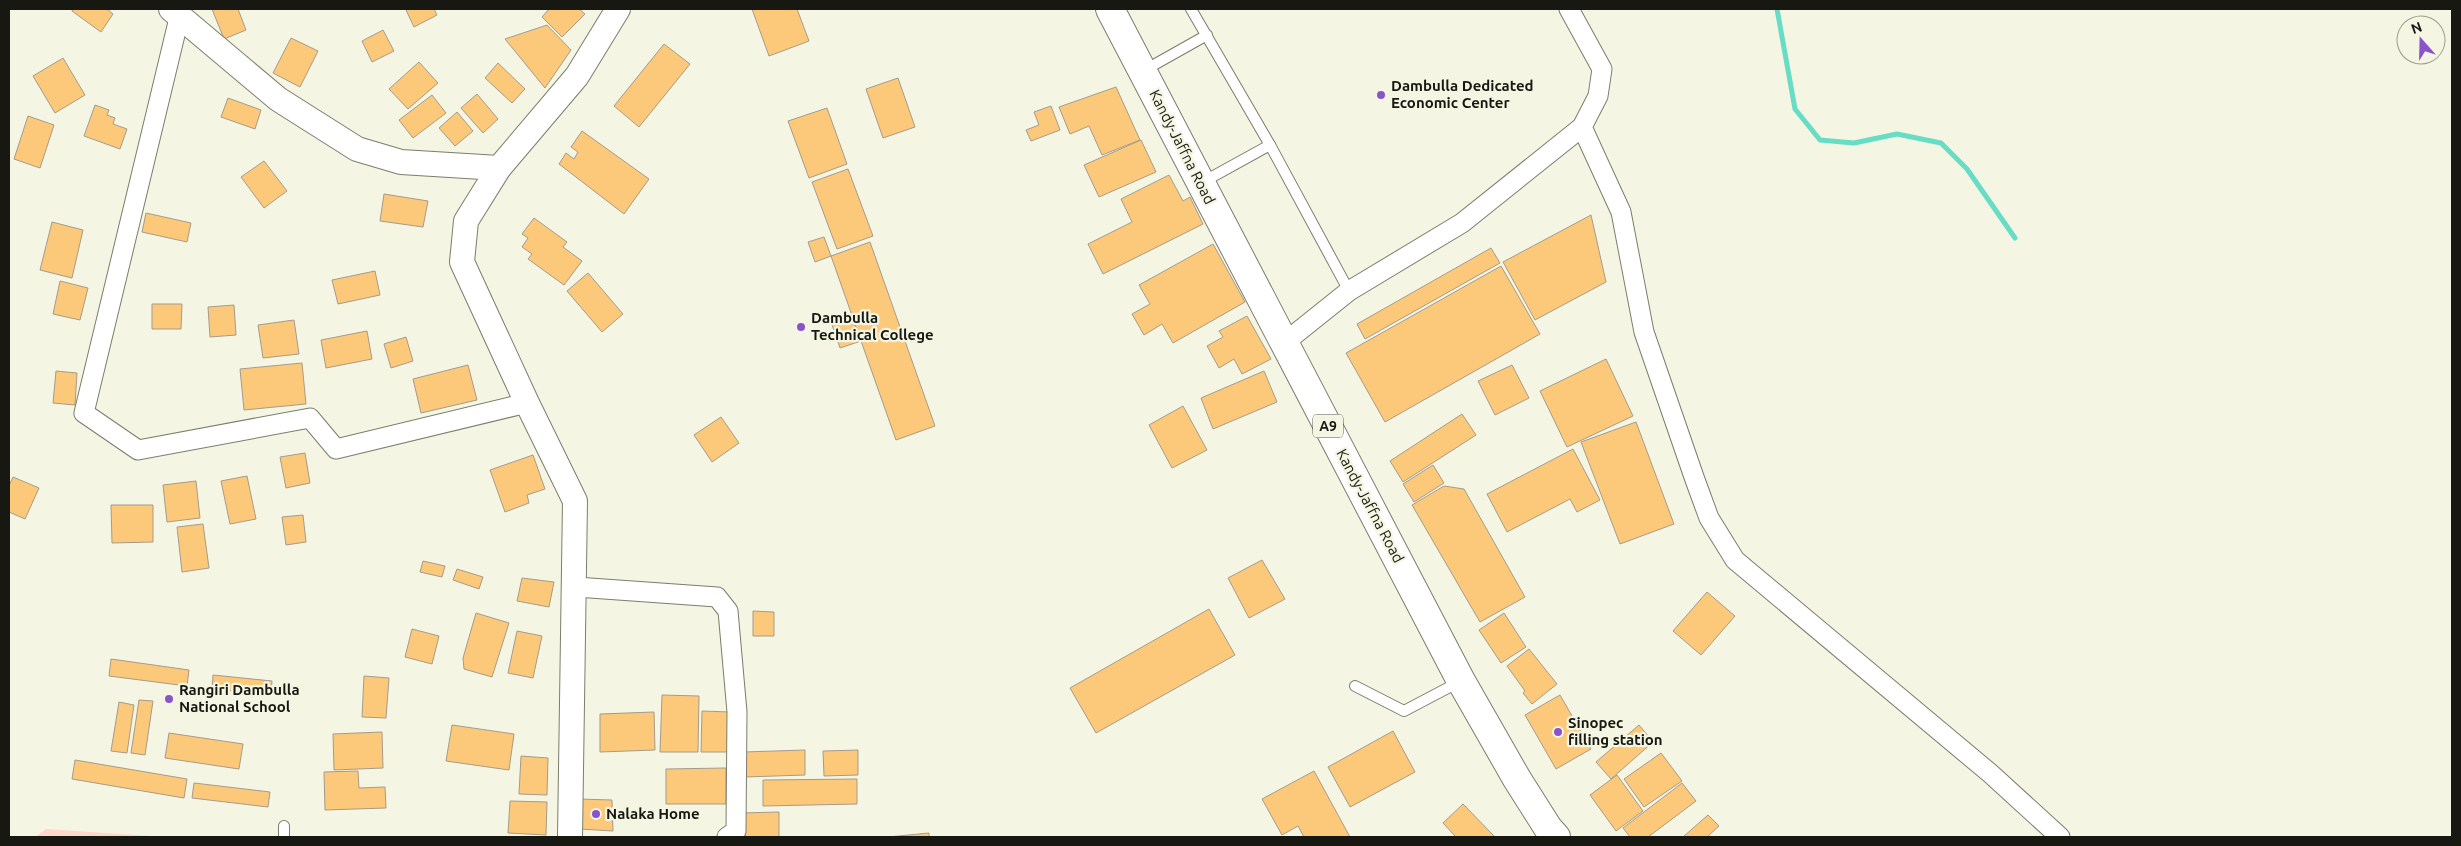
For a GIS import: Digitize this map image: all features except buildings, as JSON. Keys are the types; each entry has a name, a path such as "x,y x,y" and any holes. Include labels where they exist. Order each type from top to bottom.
{"highway":[{"name":"Kandy-Jaffna Road","path":"1110,9 1461,681 1517,779 1548,828 1556,837"}],"street":[{"path":"570,837 576,587 575,501 527,403 462,262 466,222 499,168 577,76 618,9"},
{"path":"1284,343 1349,291 1462,223 1582,128 1598,96 1602,69 1570,9"},
{"path":"499,168 401,162 357,149 278,99 176,11 84,413 138,450 310,418 336,449 527,403"},
{"path":"1582,128 1621,212 1644,332 1694,477 1709,518 1735,560 1991,774 2060,837"},
{"path":"576,587 717,597 728,611 737,712 736,831 727,837"}],"lane":[{"path":"1191,9 1270,145 1349,291"},
{"path":"1142,71 1206,35"},
{"path":"1200,184 1270,145"},
{"path":"1355,686 1404,711 1461,681"},
{"path":"284,826 284,837"}],"shaded area":[{"path":"46,829 166,837 35,837"}],"waterway":[{"path":"1777,9 1795,109 1820,140 1854,143 1897,134 1941,143 1967,169 2015,238"}],"place":[{"name":"Dambulla Dedicated Economic Center","path":"1381,95"},
{"name":"Dambulla Technical College","path":"801,327"},
{"name":"Rangiri Dambulla National School","path":"169,699"},
{"name":"Sinopec filling station","path":"1558,732"},
{"name":"Nalaka Home","path":"596,814"}]}
